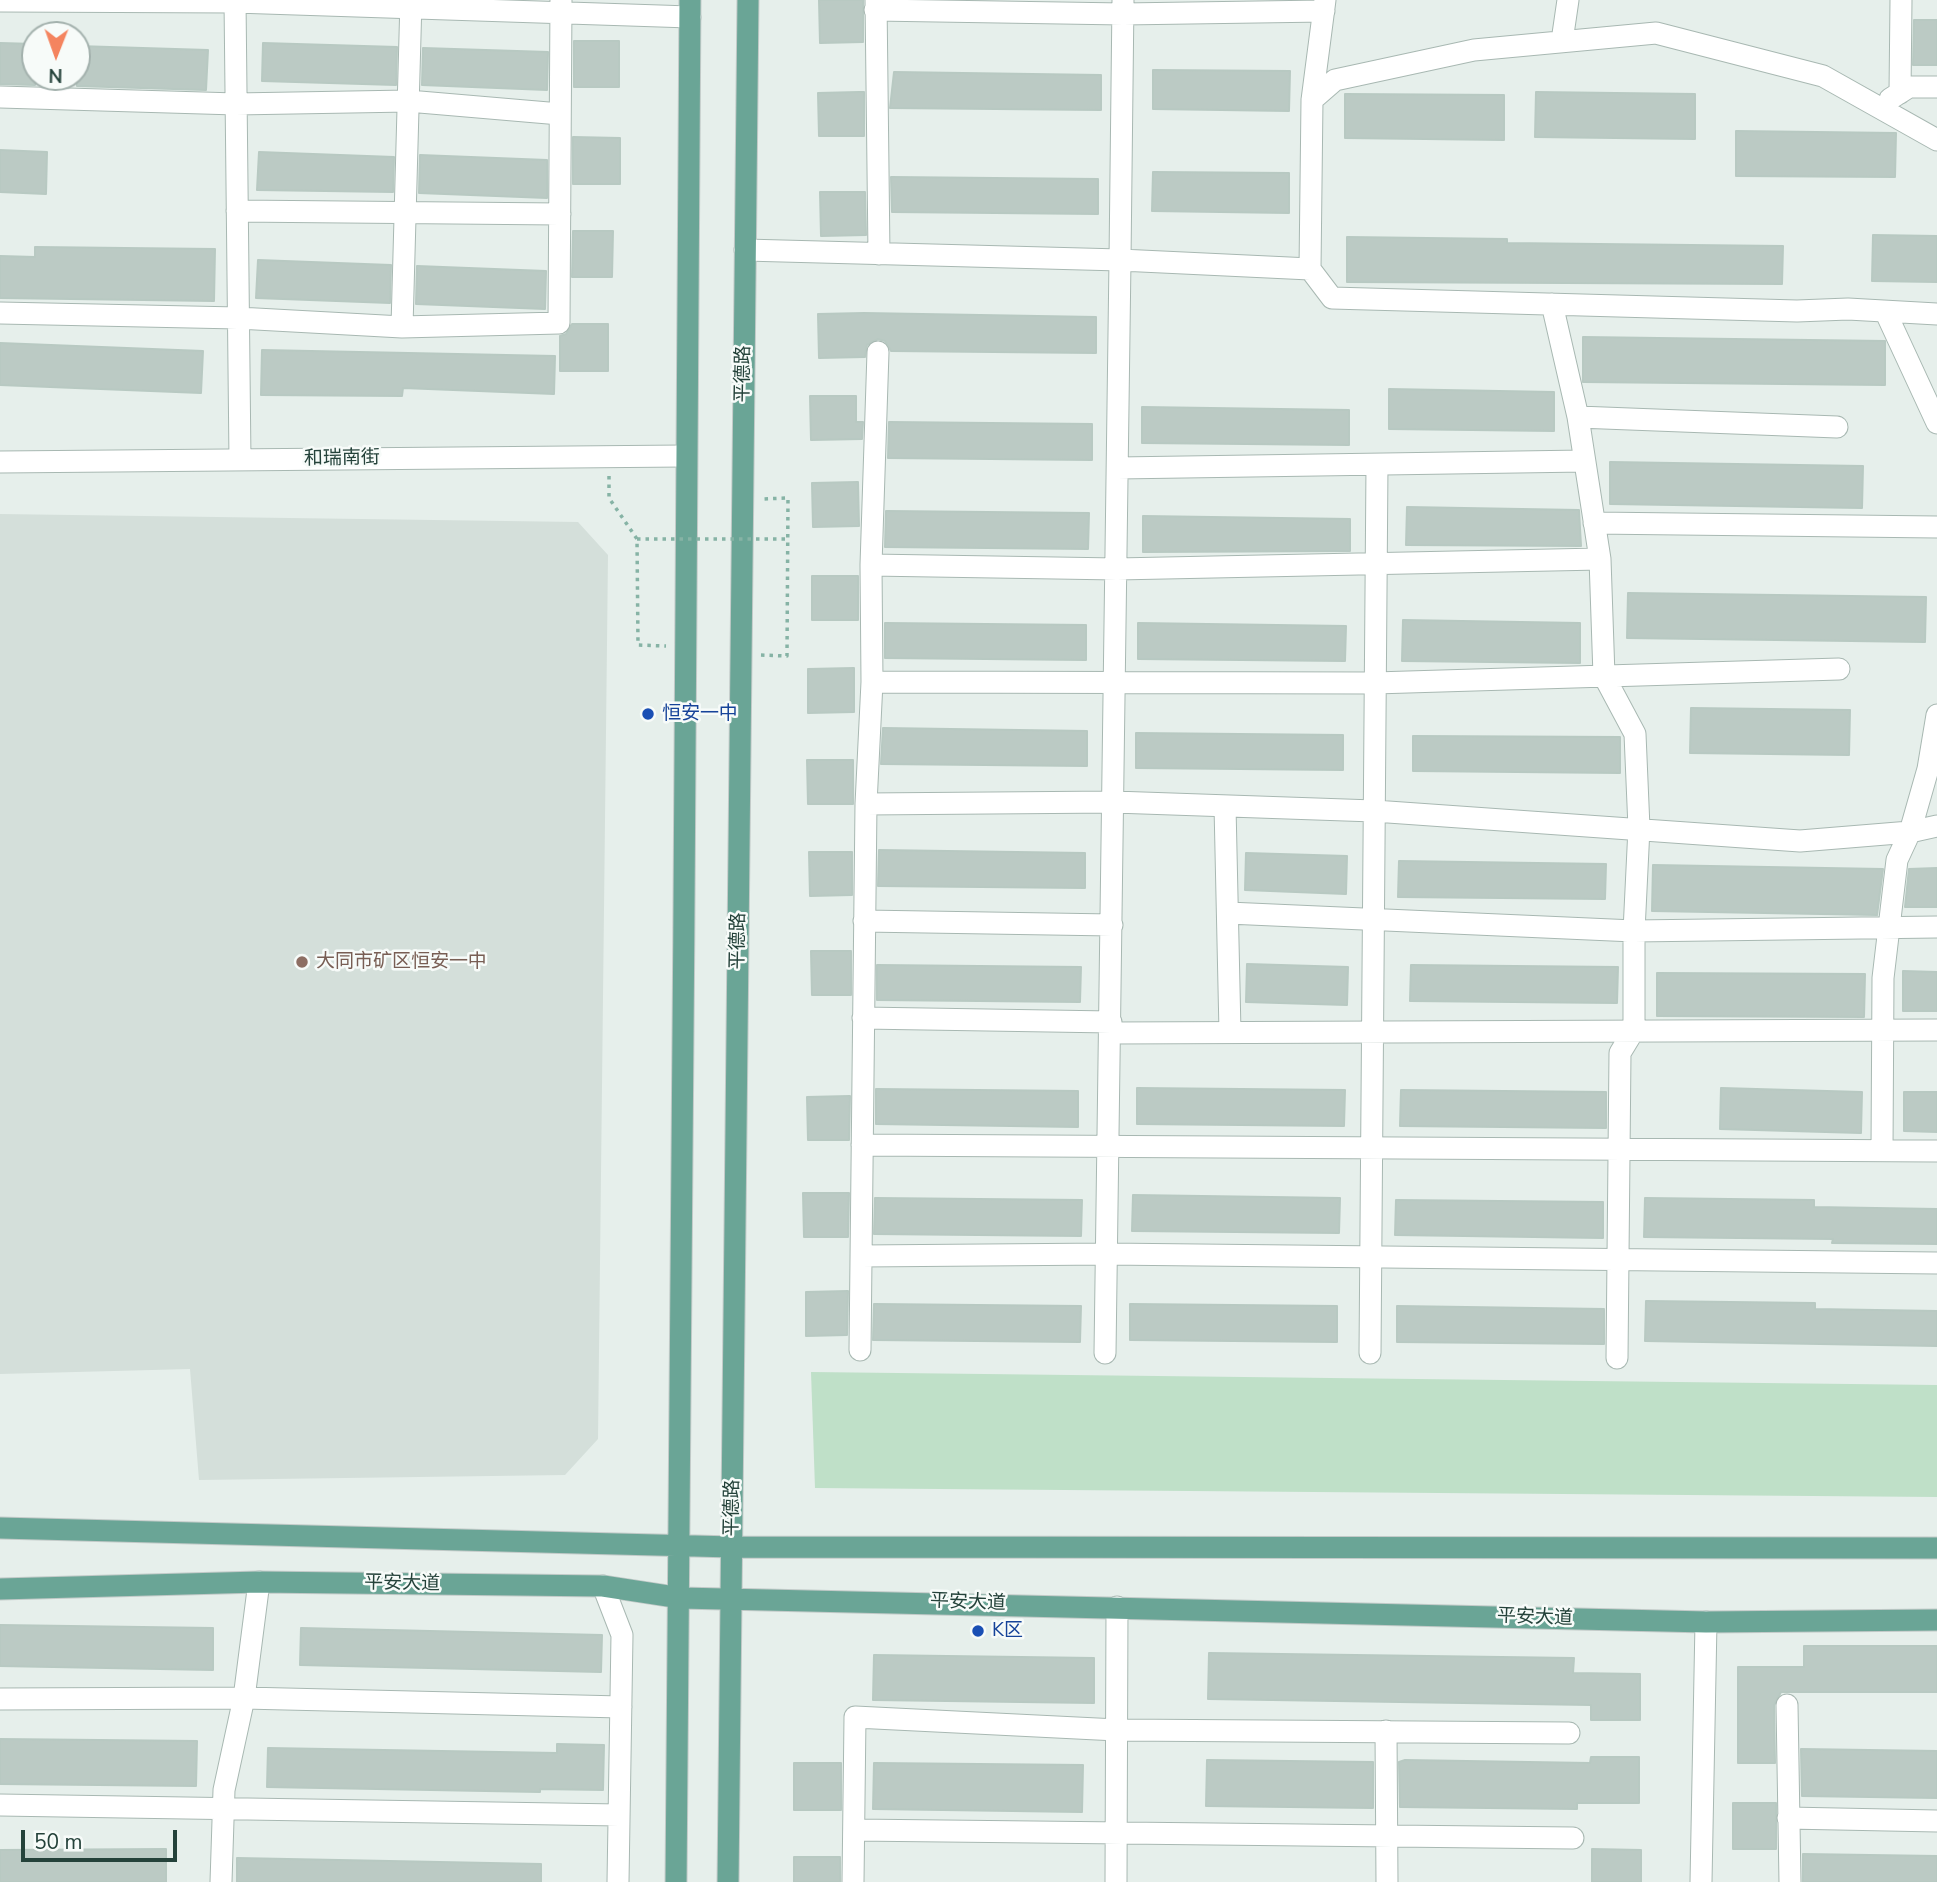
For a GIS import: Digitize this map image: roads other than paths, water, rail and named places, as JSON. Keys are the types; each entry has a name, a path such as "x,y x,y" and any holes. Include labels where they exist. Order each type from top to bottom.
{"main road":[{"name":"平德路","path":"728,1882 748,0"},
{"path":"677,1882 682,1545 684,456 690,9"},
{"path":"0,1528 733,1547 1937,1548"},
{"name":"平安大道","path":"0,1589 258,1582 603,1586 681,1598 731,1597 1706,1622 1937,1619"}],"street":[{"path":"1562,41 1568,0"},
{"path":"1900,93 1901,0"},
{"path":"0,1 235,1 690,9"},
{"path":"235,1 240,460"},
{"path":"402,327 411,4"},
{"path":"879,254 875,5 1325,5 1312,100 1310,269 1332,298 1797,311 1848,309 1937,314"},
{"path":"0,313 238,318 402,327 559,323 561,7"},
{"path":"1105,1353 1123,7"},
{"path":"1312,100 1335,80 1474,50 1656,33 1823,76 1937,140"},
{"path":"1879,107 1909,87 1937,87"},
{"path":"0,97 236,104 408,101 560,114"},
{"path":"237,211 559,214"},
{"path":"745,250 1120,260 1310,269"},
{"path":"1552,304 1578,417 1600,559 1604,676 1635,734 1639,828 1633,931 1634,1030 1620,1053 1617,1358"},
{"path":"1886,313 1937,423"},
{"path":"860,1350 866,804 872,682 871,565 878,352"},
{"path":"1578,417 1837,427"},
{"name":"和瑞南街","path":"0,462 684,456"},
{"path":"1118,468 1584,461"},
{"path":"1370,1353 1377,465"},
{"path":"1594,523 1937,527"},
{"path":"871,565 1117,569 1600,559"},
{"path":"872,682 1375,683 1839,669"},
{"path":"1882,1150 1883,978 1897,860 1910,832 1928,769 1937,715"},
{"path":"866,804 1114,802 1374,811 1800,841 1910,832 1937,825"},
{"path":"1225,806 1230,1032"},
{"path":"1228,913 1633,931 1937,927"},
{"path":"864,921 1112,925"},
{"path":"863,1018 1230,1032 1937,1030"},
{"path":"862,1145 1937,1151"},
{"path":"861,1256 1107,1254 1937,1263"},
{"path":"221,1882 223,1807 244,1698 258,1582"},
{"path":"603,1586 622,1635 618,1882"},
{"path":"1116,1882 1118,1607"},
{"path":"1701,1882 1706,1622"},
{"path":"0,1699 244,1698 621,1707"},
{"path":"1787,1705 1790,1882"},
{"path":"853,1882 855,1717 1117,1730 1569,1733"},
{"path":"1386,1731 1387,1882"},
{"path":"0,1805 619,1815"},
{"path":"1788,1818 1937,1821"},
{"path":"854,1830 1573,1838"}],"place":[{"name":"恒安一中","path":"648,714"},
{"name":"大同市矿区恒安一中","path":"302,962"},
{"name":"K区","path":"978,1631"}]}
